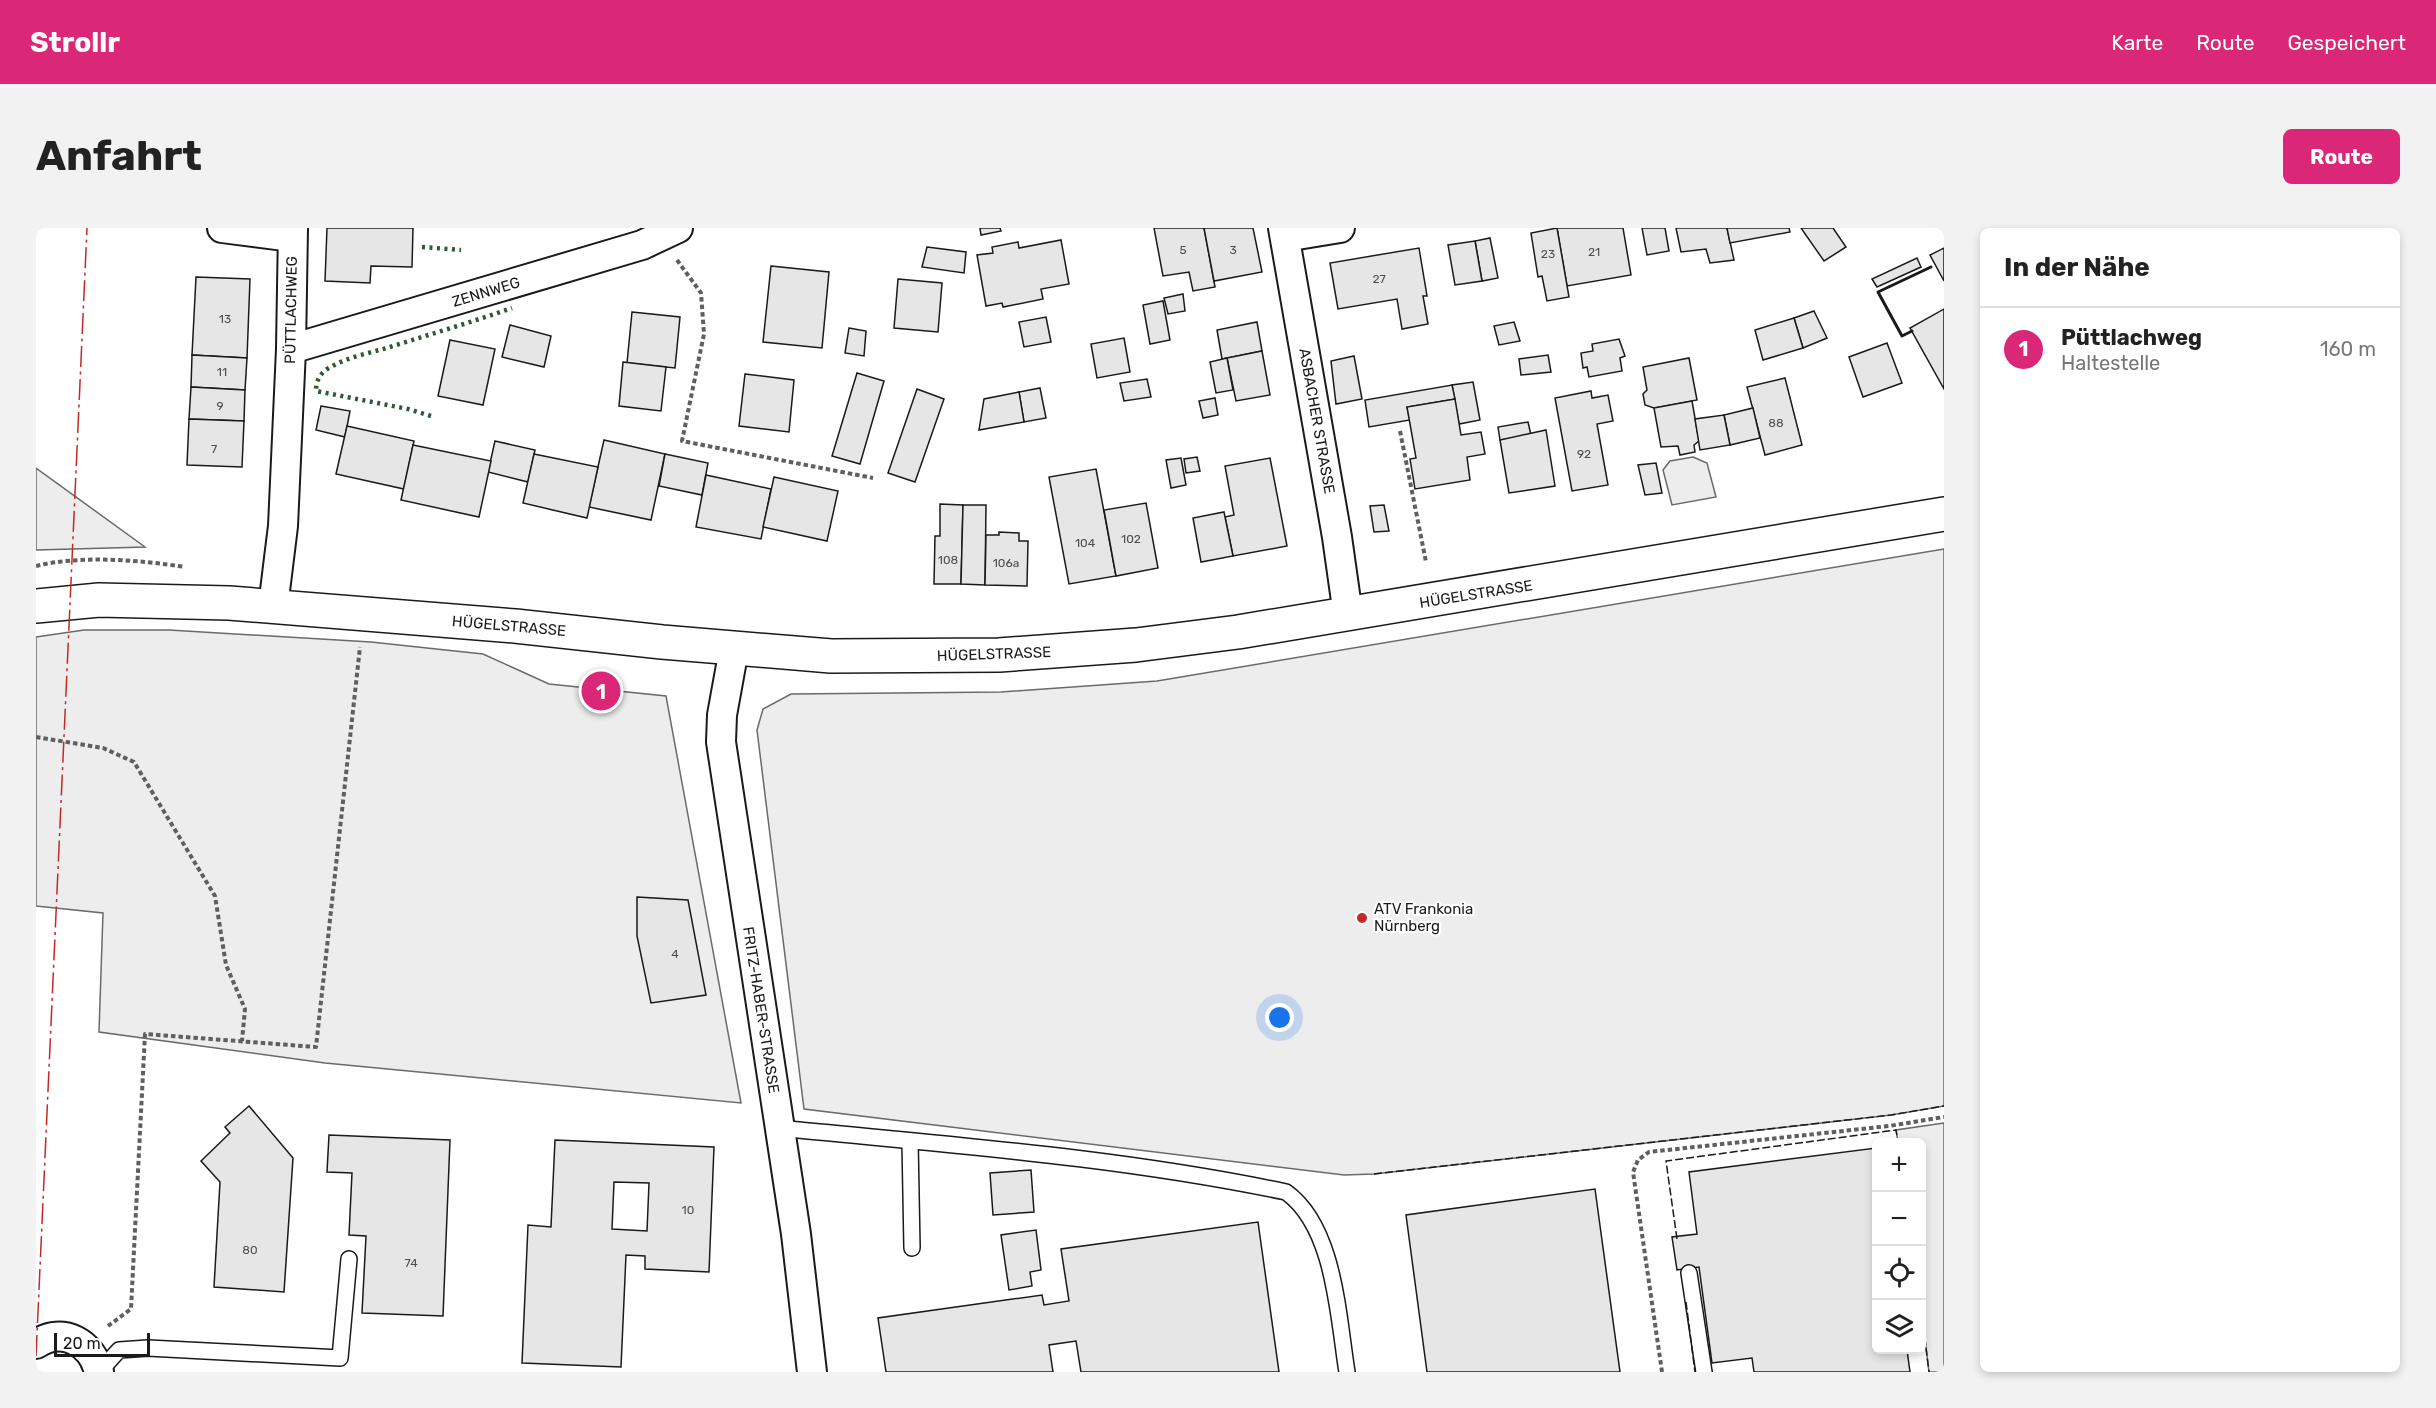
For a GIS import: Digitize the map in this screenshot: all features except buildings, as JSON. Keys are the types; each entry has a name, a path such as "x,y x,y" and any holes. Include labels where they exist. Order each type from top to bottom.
{"street":[{"path":"222,228 292,233"},
{"path":"1284,232 1340,228"},
{"name":"ASBACHER STRASSE","path":"1284,232 1337,537 1348,615"},
{"name":"PÜTTLACHWEG","path":"273,607 283,526 291,349 292,233"},
{"name":"ZENNWEG","path":"291,349 490,291 670,233"},
{"name":"HÜGELSTRASSE","path":"36,606 99,600 142,600 363,613 734,649 831,656 1010,654 1166,641 1348,615 1944,514"},
{"name":"FRITZ-HABER-STRASSE","path":"734,649 722,715 721,742 796,1234 812,1372"},
{"path":"36,1344 52,1337 63,1336 78,1341 90,1352 99,1372"}],"lane":[{"path":"779,1128 1088,1159 1216,1177 1286,1192 1306,1213 1329,1262 1347,1372"},
{"path":"910,1141 912,1248"},
{"path":"99,1372 119,1350 148,1348 340,1358 349,1258"},
{"path":"1689,1273 1704,1372"}],"path":[{"path":"670,233 701,293 704,334 682,441 873,478"},
{"path":"1400,431 1426,562"},
{"path":"131,1309 145,1034 316,1047 363,613"},
{"path":"36,737 103,748 134,762 215,897 226,965 245,1009 242,1041"},
{"path":"1662,1372 1633,1172 1638,1160 1649,1152 1889,1126 1944,1117"}],"shaded area":[{"path":"1693,457 1707,463 1716,497 1672,505 1663,470 1670,461"},
{"path":"36,468 145,547 36,550"},
{"name":"ATV Frankonia Nürnberg","path":"1944,549 1944,1106 1891,1115 1374,1174 1344,1175 804,1109 757,730 763,709 791,694 1001,692 1157,681"},
{"path":"84,630 169,630 371,642 483,654 549,684 666,696 741,1103 325,1063 99,1032 103,913 36,906 36,637"},
{"path":"1944,1123 1944,1372 1929,1372 1926,1348 1926,1138 1897,1138 1896,1130"}],"hedge":[{"path":"422,247 461,250"},
{"path":"431,416 408,409 316,391 317,384 323,372 343,361 512,308"}],"fence":[{"path":"1374,1174 1891,1115 1944,1106"},
{"path":"1677,1239 1666,1161 1896,1130 1897,1138"},
{"path":"1686,1302 1695,1372"},
{"path":"1926,1348 1929,1372"}],"wall":[{"path":"1912,331 1902,336 1878,292 1931,267"}],"power":[{"path":"36,1356 87,228"}],"place":[{"name":"Püttlachweg","path":"601,691"},
{"name":"ATV Frankonia Nürnberg","path":"1362,918"}]}
